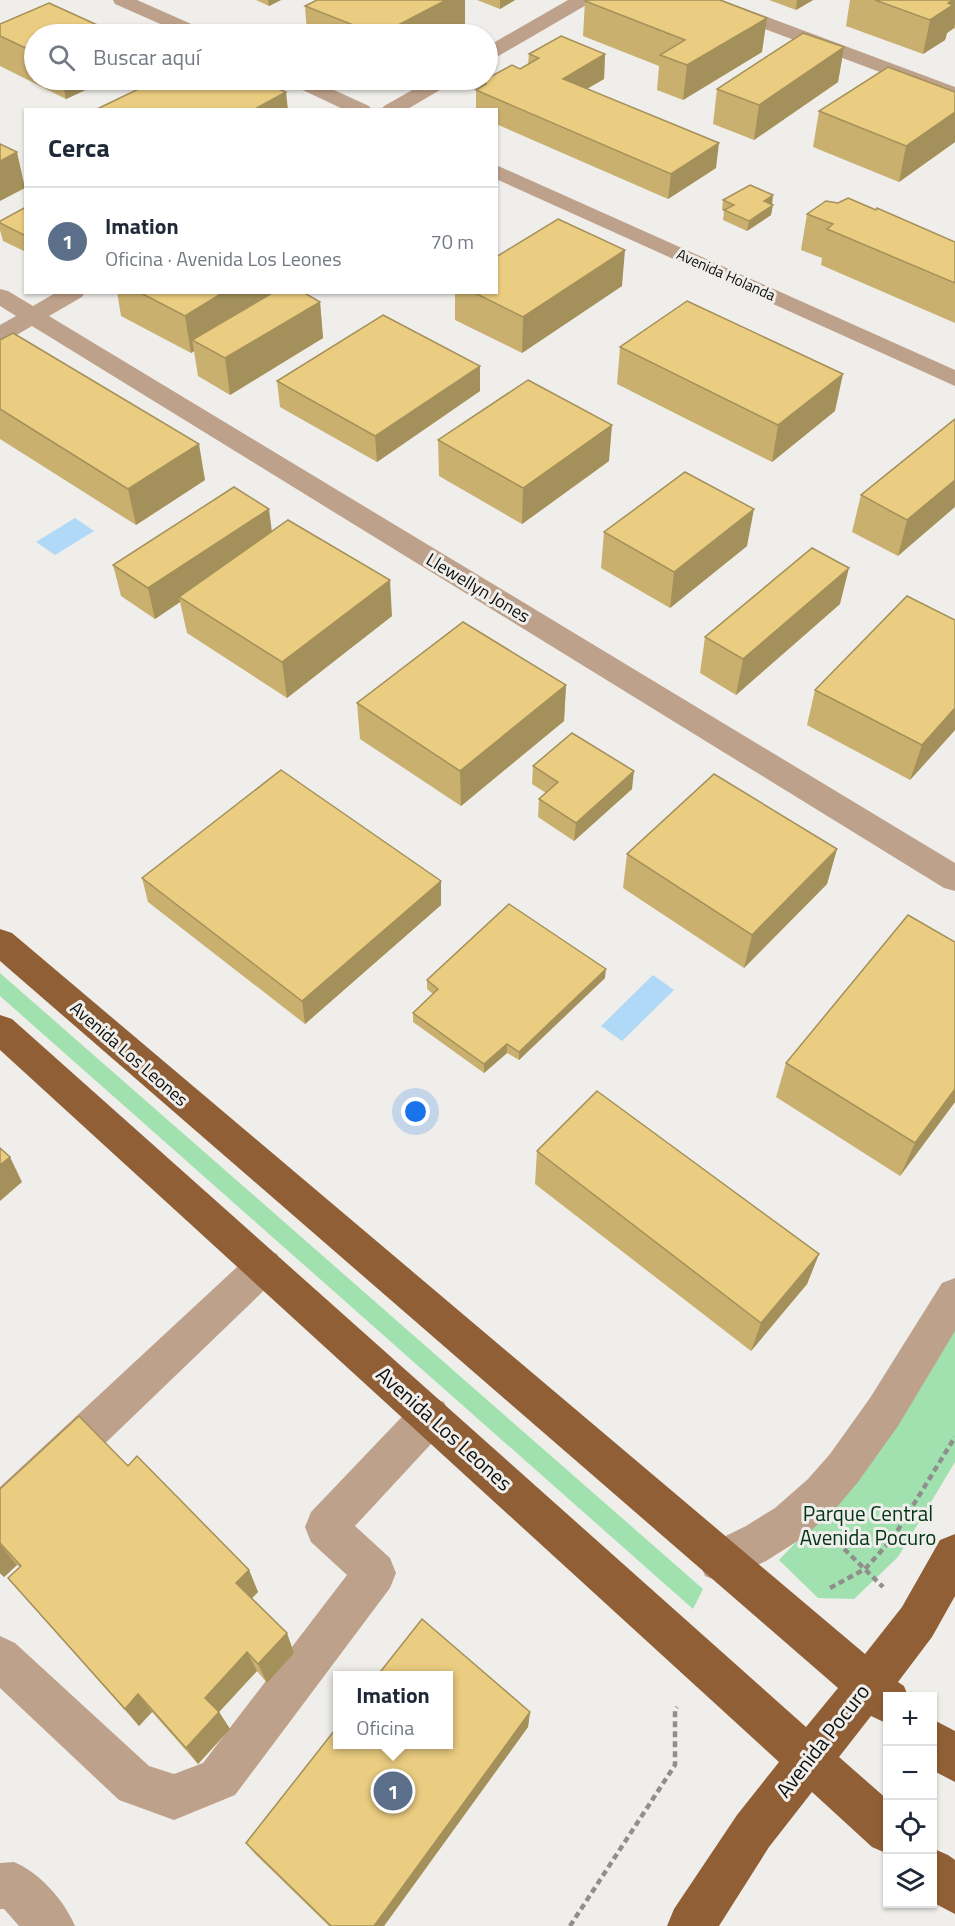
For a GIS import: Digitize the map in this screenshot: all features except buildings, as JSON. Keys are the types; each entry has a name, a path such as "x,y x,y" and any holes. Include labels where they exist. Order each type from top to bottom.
{"main road":[{"name":"Avenida Los Leones","path":"0,942 720,1561 878,1693"},
{"name":"Avenida Los Leones","path":"0,1029 883,1826"},
{"name":"Avenida Pocuro","path":"691,1926 753,1831 808,1759 878,1693 955,1555"},
{"path":"937,1744 955,1760"},
{"path":"937,1875 955,1891"}],"street":[{"path":"122,0 176,24"},
{"path":"498,48 581,0"},
{"path":"705,0 955,94"},
{"path":"319,90 359,108"},
{"path":"394,108 426,90"},
{"name":"Avenida Holanda","path":"498,172 955,379"},
{"path":"0,335 71,294"},
{"name":"Llewellyn Jones","path":"0,296 955,879"},
{"path":"0,1515 264,1266"},
{"path":"720,1561 763,1541 799,1515 837,1475 876,1422 955,1296"},
{"path":"0,1658 135,1784 174,1797 219,1779 375,1573 326,1527 429,1416"},
{"path":"0,1886 14,1885 51,1926"}],"path":[{"path":"799,1515 839,1544 917,1622"}],"green space":[{"path":"0,973 703,1589 693,1609 0,996"},
{"name":"Parque Central Avenida Pocuro","path":"955,1312 955,1462 898,1557 854,1599 818,1598 779,1560 831,1506"}],"water":[{"path":"75,518 94,531 55,555 36,542"},
{"path":"653,975 674,990 622,1041 601,1026"}],"place":[{"name":"Imation","path":"393,1791"}]}
